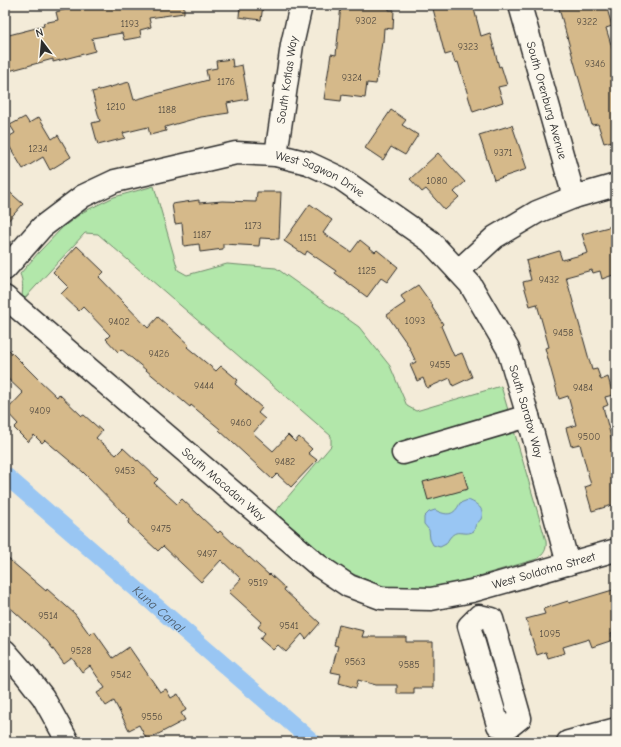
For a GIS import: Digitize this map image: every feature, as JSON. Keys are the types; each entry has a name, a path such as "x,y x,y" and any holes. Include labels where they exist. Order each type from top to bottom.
{"street":[{"name":"South Kotlas Way","path":"276,154 292,45 301,5"},
{"name":"South Orenburg Avenue","path":"520,5 574,197"},
{"name":"West Sagwon Drive","path":"5,269 42,227 83,196 114,181 236,153 276,154 308,163 340,178 430,241 458,271"},
{"path":"458,271 495,237 537,212 574,197 616,185"},
{"name":"South Saratov Way","path":"458,271 470,284 508,349 528,416 568,564"},
{"name":"South Macadan Way","path":"5,297 319,566 349,586 381,598 430,599 472,591"},
{"path":"403,453 528,416"},
{"name":"West Soldotna Street","path":"472,591 616,550"},
{"path":"472,591 479,616 469,626 498,725 512,734"},
{"path":"5,651 43,697 68,742"},
{"path":"568,742 616,729"}],"green space":[{"path":"154,186 178,270 187,275 227,264 276,268 359,327 390,366 407,406 416,411 501,386 546,541 545,549 542,555 537,559 448,585 427,588 403,589 379,585 339,568 275,512 331,446 331,436 98,234 85,233 25,298 22,296 22,279 20,274 63,227 83,212 114,197"}],"water":[{"path":"468,500 477,505 482,512 481,519 476,524 474,531 470,533 456,533 446,544 440,547 433,545 430,539 429,530 424,524 424,517 429,512 435,510 447,514 453,513 460,503"}],"building":[{"path":"82,5 184,5 184,13 149,18 151,27 140,30 141,37 124,40 122,33 92,38 95,51 53,62 53,59 5,72 5,36 44,26 43,23 58,20 56,12"},
{"path":"240,5 263,5 261,20 239,17"},
{"path":"341,5 389,5 389,10 394,10 393,29 384,28 376,84 367,83 365,98 342,95 341,101 324,99 331,54 336,55"},
{"path":"432,5 473,5 481,36 490,33 499,67 501,66 507,85 498,87 503,102 473,112 458,62 455,63 452,53 445,55"},
{"path":"558,5 606,5 612,26 606,28 616,61 616,140 604,143 598,124 592,125"},
{"path":"232,59 233,67 242,65 248,99 227,103 229,113 201,117 165,127 166,131 150,135 148,127 123,133 125,138 98,145 92,123 100,121 92,92 129,82 134,100 208,80 206,70 217,68 216,61"},
{"path":"391,110 406,120 402,125 418,135 405,155 391,147 383,160 365,148"},
{"path":"25,117 29,123 39,117 52,139 58,135 71,157 50,170 43,157 23,169 5,139 15,133 10,125"},
{"path":"512,125 527,169 494,180 479,135"},
{"path":"438,153 465,182 454,192 459,197 445,210 426,189 422,192 410,179"},
{"path":"5,188 23,204 5,224"},
{"path":"257,192 281,192 279,239 260,238 259,246 223,244 223,249 200,252 199,244 184,246 182,223 175,224 172,204 199,200 199,203 222,201 256,202"},
{"path":"310,204 332,220 323,233 351,252 360,240 375,252 377,250 398,267 387,282 381,278 367,297 335,273 336,271 307,251 305,255 284,241"},
{"path":"616,225 616,274 602,279 600,271 593,273 592,270 566,277 592,370 597,369 601,380 608,377 613,395 605,397 608,405 603,407 616,456 616,504 592,511 585,487 591,485 580,444 571,446 566,428 576,425 568,396 559,399 545,348 549,347 537,304 530,306 523,282 531,280 526,261 559,251 562,260 588,253 582,234"},
{"path":"77,246 104,272 99,277 148,328 158,317 189,345 187,347 216,371 221,366 238,380 235,384 262,408 258,413 265,419 253,433 273,451 288,435 295,442 299,437 312,449 308,453 317,460 291,487 277,474 272,479 219,430 220,429 191,405 190,407 121,349 118,352 106,339 110,335 83,307 79,311 61,294 68,287 53,272"},
{"path":"418,285 433,306 432,307 443,324 441,326 454,356 462,353 472,377 453,386 450,378 427,388 423,378 417,381 410,365 416,362 408,345 387,315 405,303 401,296"},
{"path":"5,346 57,397 59,394 82,416 84,415 102,431 96,438 116,455 123,448 158,479 154,483 177,504 182,499 218,533 220,531 285,588 284,590 320,623 306,639 302,634 286,652 278,645 273,650 260,639 265,633 258,627 262,622 229,592 241,579 221,560 201,582 163,546 158,551 128,523 130,520 83,472 45,440 42,443 34,435 28,442 14,428 18,424 6,411 23,393 5,376"},
{"path":"463,471 468,489 428,500 423,482"},
{"path":"5,556 46,591 47,589 75,614 90,635 94,631 113,658 129,647 160,692 166,689 171,698 178,694 186,710 181,713 185,720 147,740 139,725 129,730 114,701 106,706 97,693 105,688 90,666 82,672 72,658 64,664 47,641 5,603"},
{"path":"616,589 616,632 611,634 613,640 592,647 589,639 563,647 565,653 548,658 546,652 537,655 526,619 545,614 543,609"},
{"path":"339,625 364,631 362,637 406,637 406,642 433,642 433,688 414,688 414,694 397,694 397,685 376,685 358,680 356,688 339,683 341,674 331,672 338,646 334,645"}],"waterway":[{"name":"Kuna Canal","path":"5,475 313,742"}]}
